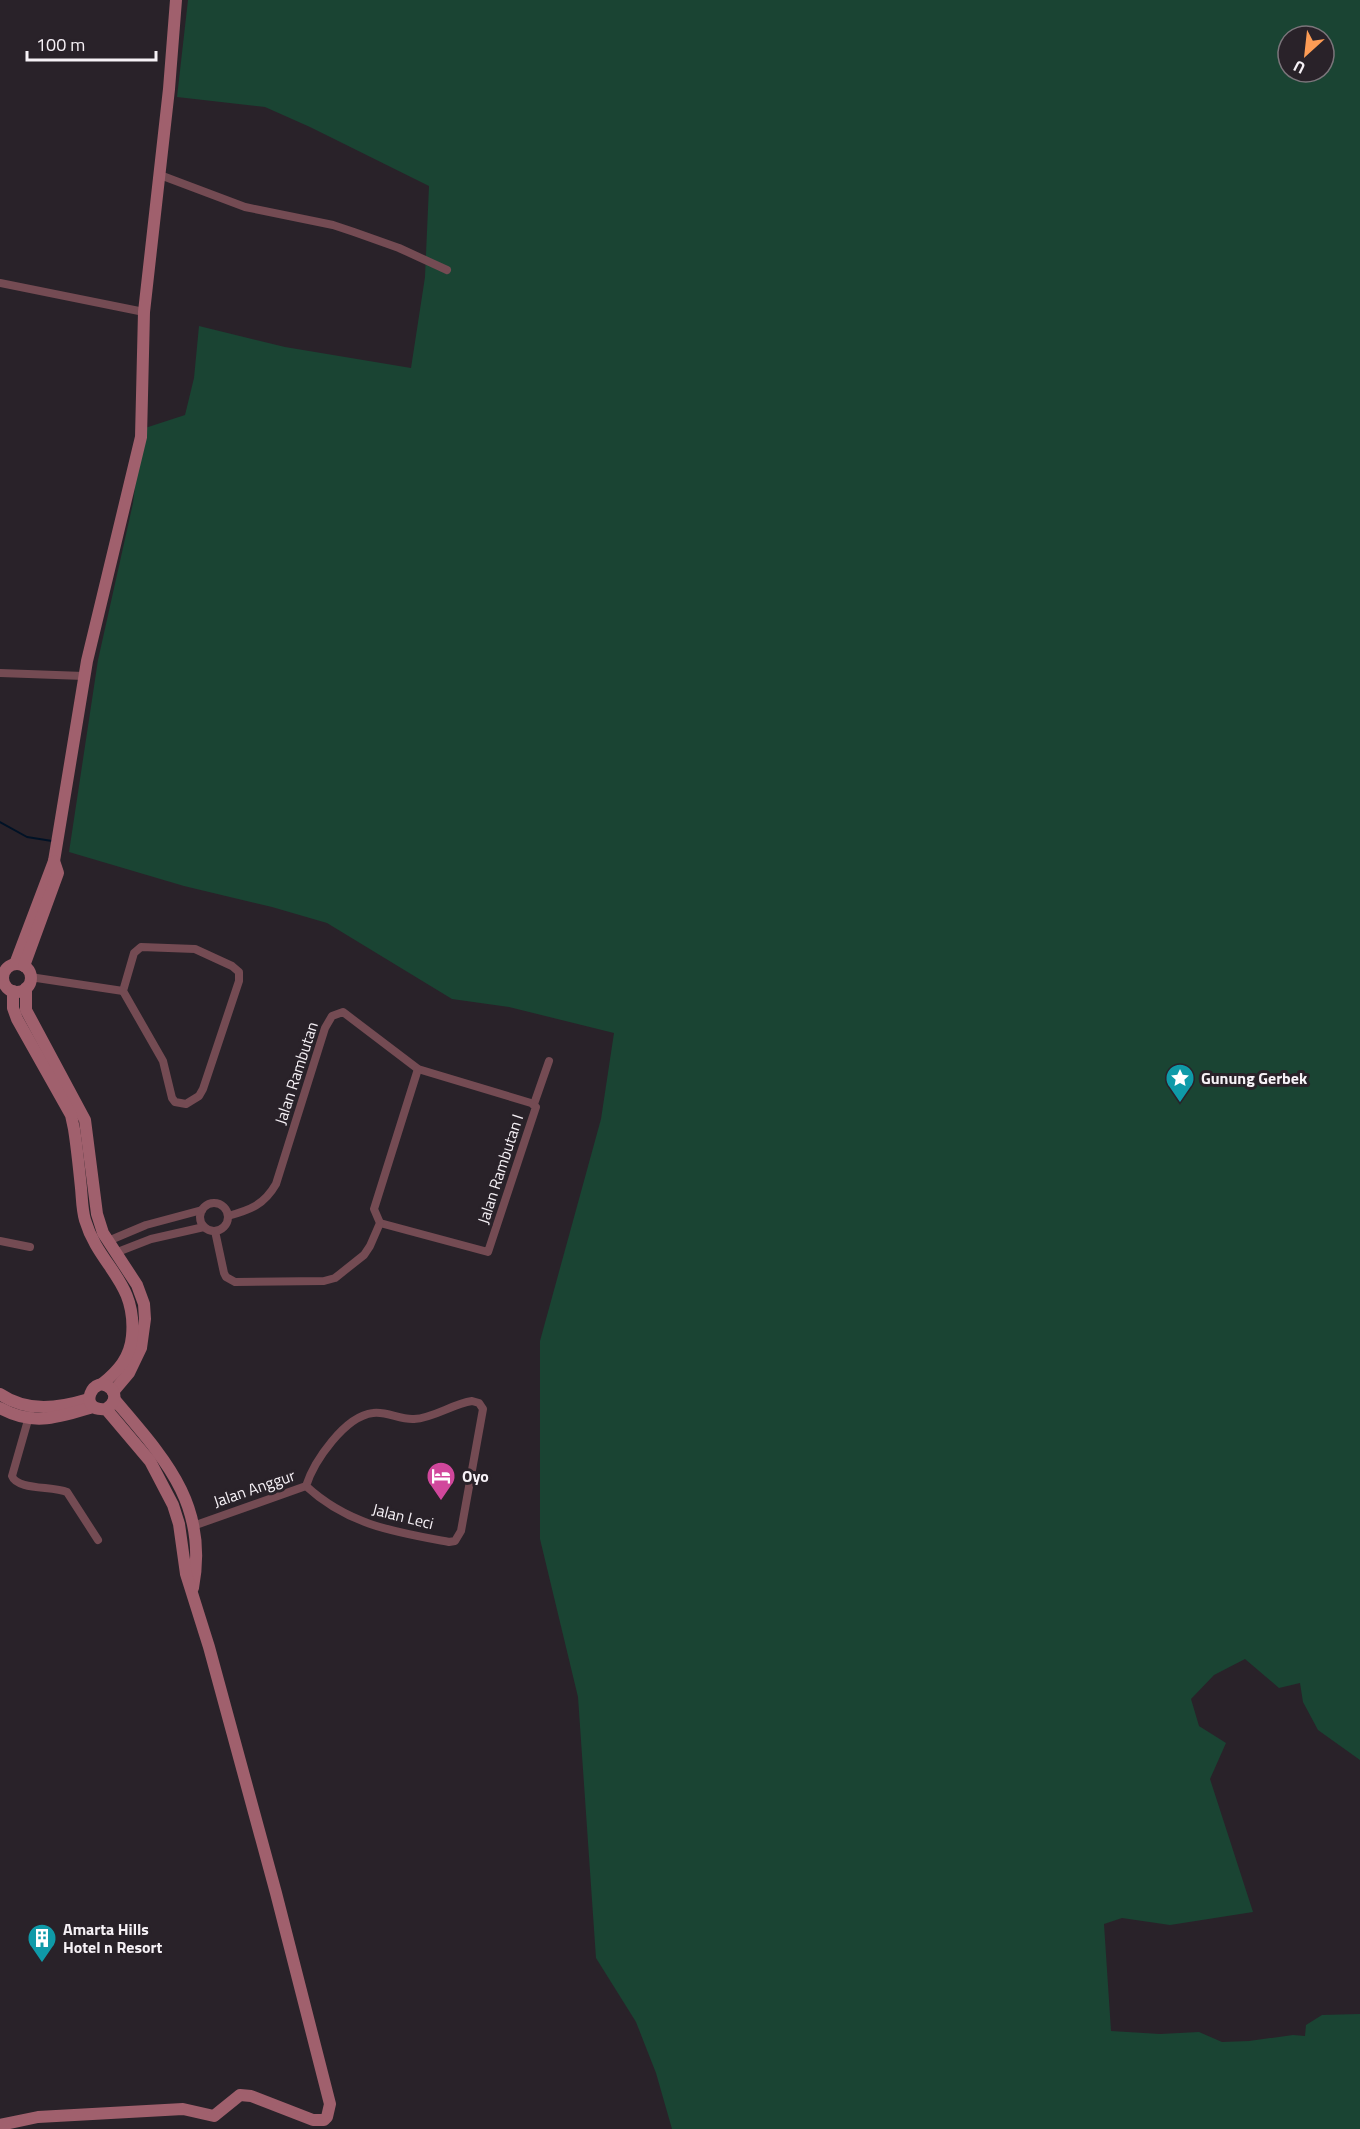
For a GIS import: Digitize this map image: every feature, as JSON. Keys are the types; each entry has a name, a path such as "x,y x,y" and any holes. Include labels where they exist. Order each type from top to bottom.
{"street":[{"path":"13,979 26,1010 85,1120 97,1214 108,1241 115,1253 135,1296 145,1319 141,1348 114,1396 112,1406 106,1409 99,1410 91,1403 90,1392 95,1386 102,1384 117,1372 129,1352 135,1296 91,1236 84,1217 73,1123 17,1019 13,1008 13,979 55,858 85,670 138,451 143,417 144,312 169,89 176,0"},
{"path":"160,175 244,207 333,225 399,248 447,270"},
{"path":"0,283 144,312"},
{"path":"0,673 85,670"},
{"path":"138,948 195,949 232,966 239,972 239,981 203,1089 193,1101 181,1104 172,1098 163,1061 123,991 134,953 138,948"},
{"path":"13,979 123,991"},
{"name":"Jalan Rambutan","path":"228,1216 257,1207 270,1195 276,1184 325,1028 332,1016 343,1011 418,1068"},
{"path":"534,1104 549,1061"},
{"path":"215,1232 224,1273 231,1280 242,1282 324,1281 335,1278 364,1256 380,1223 374,1209 418,1068"},
{"name":"Jalan Rambutan I","path":"380,1223 488,1252 536,1107 534,1104 418,1068"},
{"path":"108,1241 146,1225 202,1210 208,1204 217,1204 224,1208 228,1216 226,1224 215,1232"},
{"path":"202,1210 200,1219 204,1227"},
{"path":"115,1253 151,1239 204,1227 215,1232"},
{"path":"0,1241 30,1247"},
{"path":"0,2125 38,2117 183,2109 214,2116 240,2095 251,2096 320,2121 327,2117 330,2104 276,1893 192,1589 190,1570 173,1505 150,1451 109,1386 102,1384"},
{"path":"0,1394 31,1412 51,1419 91,1403"},
{"name":"Jalan Anggur","path":"193,1526 306,1486 314,1467 328,1447 353,1420 363,1415 382,1413 414,1419 472,1401 479,1403 484,1415 461,1531"},
{"path":"0,1408 31,1412"},
{"path":"106,1409 150,1451 165,1459 178,1482 190,1511 193,1526 190,1570"},
{"path":"31,1412 13,1479 19,1484 60,1489 67,1492 98,1540"},
{"name":"Jalan Leci","path":"306,1486 341,1511 381,1529 449,1542 455,1541 461,1531"}],"green space":[{"path":"188,0 1360,0 1360,1760 1318,1730 1303,1702 1300,1683 1279,1688 1245,1659 1214,1675 1191,1699 1199,1726 1226,1743 1210,1779 1253,1912 1170,1925 1122,1918 1104,1924 1111,2031 1160,2034 1199,2032 1222,2042 1249,2041 1293,2035 1305,2036 1306,2025 1322,2015 1360,2014 1360,2129 672,2129 656,2073 636,2022 596,1958 578,1697 540,1539 540,1341 601,1119 614,1033 509,1007 452,999 327,923 184,886 69,852 98,660 133,503 142,429 185,415 194,378 199,326 285,347 411,368 425,277 429,186 265,107 177,97"}],"waterway":[{"path":"0,822 27,837 52,841"}],"place":[{"name":"Gunung Gerbek","path":"1180,1104"},
{"name":"Oyo","path":"441,1502"},
{"name":"Amarta Hills Hotel n Resort","path":"42,1964"}]}
